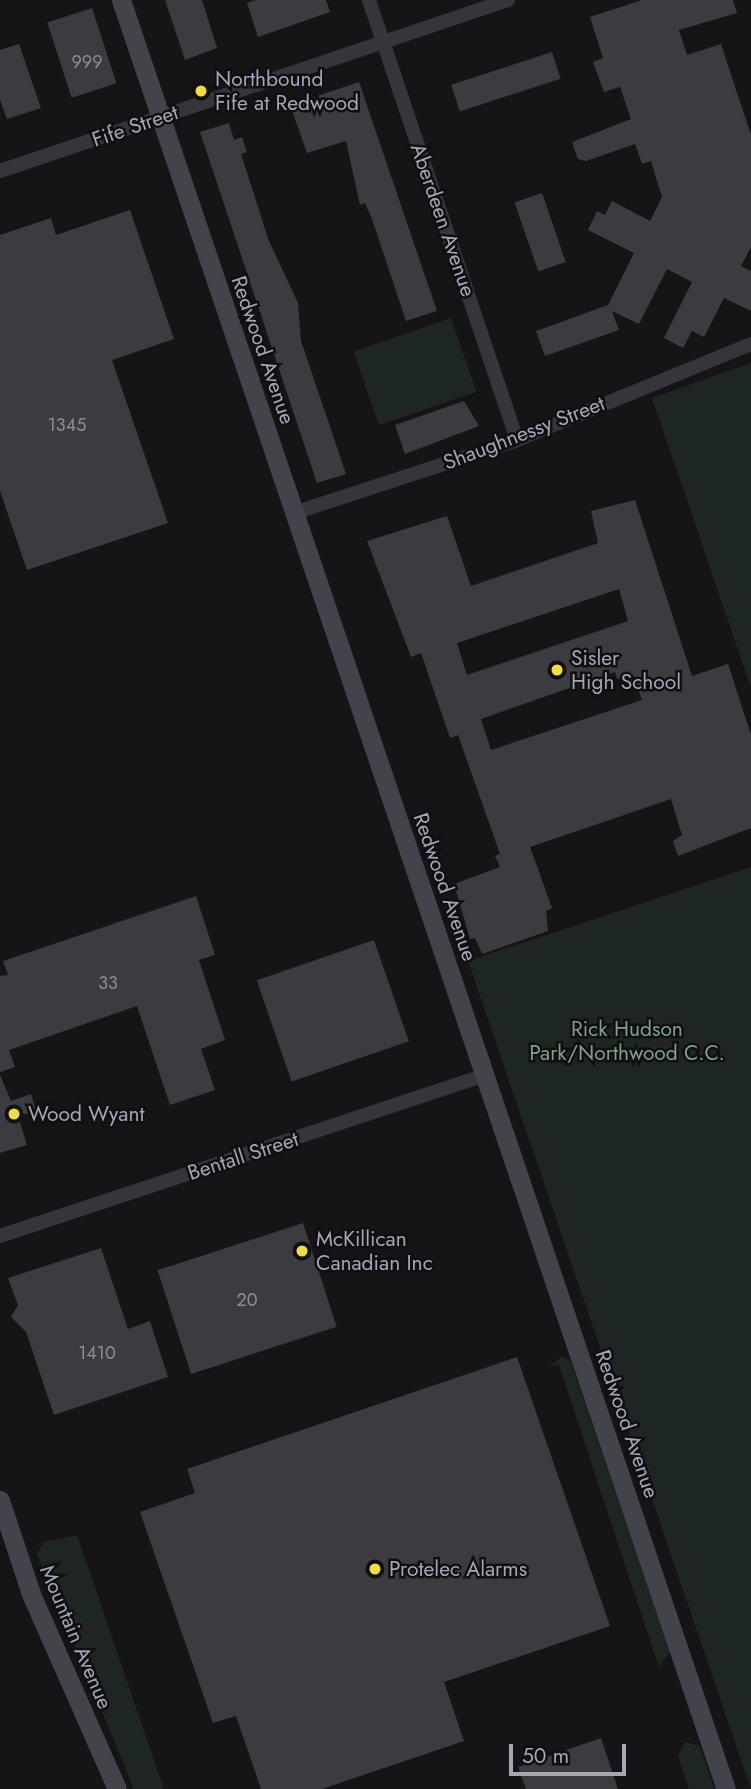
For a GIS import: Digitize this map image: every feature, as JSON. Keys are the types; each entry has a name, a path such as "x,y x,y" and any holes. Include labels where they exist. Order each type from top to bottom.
{"street":[{"name":"Redwood Avenue","path":"121,0 726,1789"},
{"name":"Aberdeen Avenue","path":"369,0 517,440"},
{"name":"Fife Street","path":"0,171 508,0"},
{"name":"Shaughnessy Street","path":"294,513 517,440 751,344"},
{"name":"Bentall Street","path":"0,1236 485,1075"},
{"name":"Mountain Avenue","path":"0,1500 31,1594 117,1789"}],"green space":[{"path":"451,318 476,392 379,425 354,352"},
{"path":"751,363 751,688 652,398"},
{"name":"Rick Hudson Park/Northwood C.C.","path":"751,867 751,1789 468,961"},
{"path":"562,1356 571,1362 670,1652 659,1667 559,1365 549,1367"},
{"path":"77,1535 164,1789 134,1789 37,1555 43,1542"},
{"path":"685,1742 700,1746 714,1789 689,1789 678,1756"}],"building":[{"path":"165,0 202,0 217,48 185,60"},
{"path":"256,0 326,0 330,12 258,37 247,3"},
{"path":"642,0 733,0 737,13 679,30 687,55 721,44 751,135 751,247 741,266 751,271 751,311 724,298 704,337 692,331 683,348 664,338 692,282 667,269 639,324 612,311 619,330 545,356 536,331 608,305 634,253 588,230 597,211 605,215 612,201 650,221 662,197 651,161 642,164 635,144 586,161 578,159 572,142 631,119 620,87 604,92 593,62 603,58 590,17"},
{"path":"92,8 116,83 72,98 47,23"},
{"path":"19,44 41,108 7,119 0,100 0,50"},
{"path":"552,52 561,79 460,111 451,85"},
{"path":"359,82 437,311 406,321 372,219 365,203 360,205 346,141 307,153 290,105"},
{"path":"229,123 234,140 242,137 247,152 241,154 269,241 298,303 301,341 346,474 317,483 200,132"},
{"path":"542,193 566,262 538,271 515,202"},
{"path":"130,210 174,339 112,360 168,523 27,570 0,491 0,235 51,218 56,235"},
{"path":"464,401 479,426 405,454 395,425"},
{"path":"635,500 692,676 728,664 751,735 751,828 678,856 673,841 682,835 671,799 530,847 552,908 546,911 548,931 482,954 475,938 470,939 454,884 500,867 495,856 500,854 458,735 450,738 421,653 411,657 367,541 447,516 471,586 598,543 591,511","holes":["619,589 628,621 467,675 457,643","615,672 617,679 634,677 642,700 491,750 481,719"]},
{"path":"196,896 215,955 199,960 225,1040 201,1049 215,1090 170,1105 137,1006 9,1050 15,1067 0,1072 0,976 8,975 3,961"},
{"path":"374,940 409,1041 292,1082 257,980"},
{"name":"Wood Wyant","path":"0,1075 11,1101 31,1094 36,1111 18,1116 27,1145 0,1153"},
{"path":"303,1223 337,1327 191,1374 157,1270"},
{"path":"101,1248 128,1329 150,1321 168,1377 54,1415 26,1332 11,1317 18,1305 8,1278"},
{"name":"Protelec Alarms","path":"517,1357 610,1626 444,1682 464,1741 322,1789 261,1789 236,1716 213,1723 140,1512 195,1493 187,1469"},
{"path":"601,1738 618,1789 526,1789 518,1767"}],"place":[{"name":"Northbound Fife at Redwood","path":"201,91"},
{"name":"Sisler High School","path":"557,670"},
{"name":"Wood Wyant","path":"14,1114"},
{"name":"McKillican Canadian Inc","path":"302,1251"},
{"name":"Protelec Alarms","path":"375,1569"}]}
